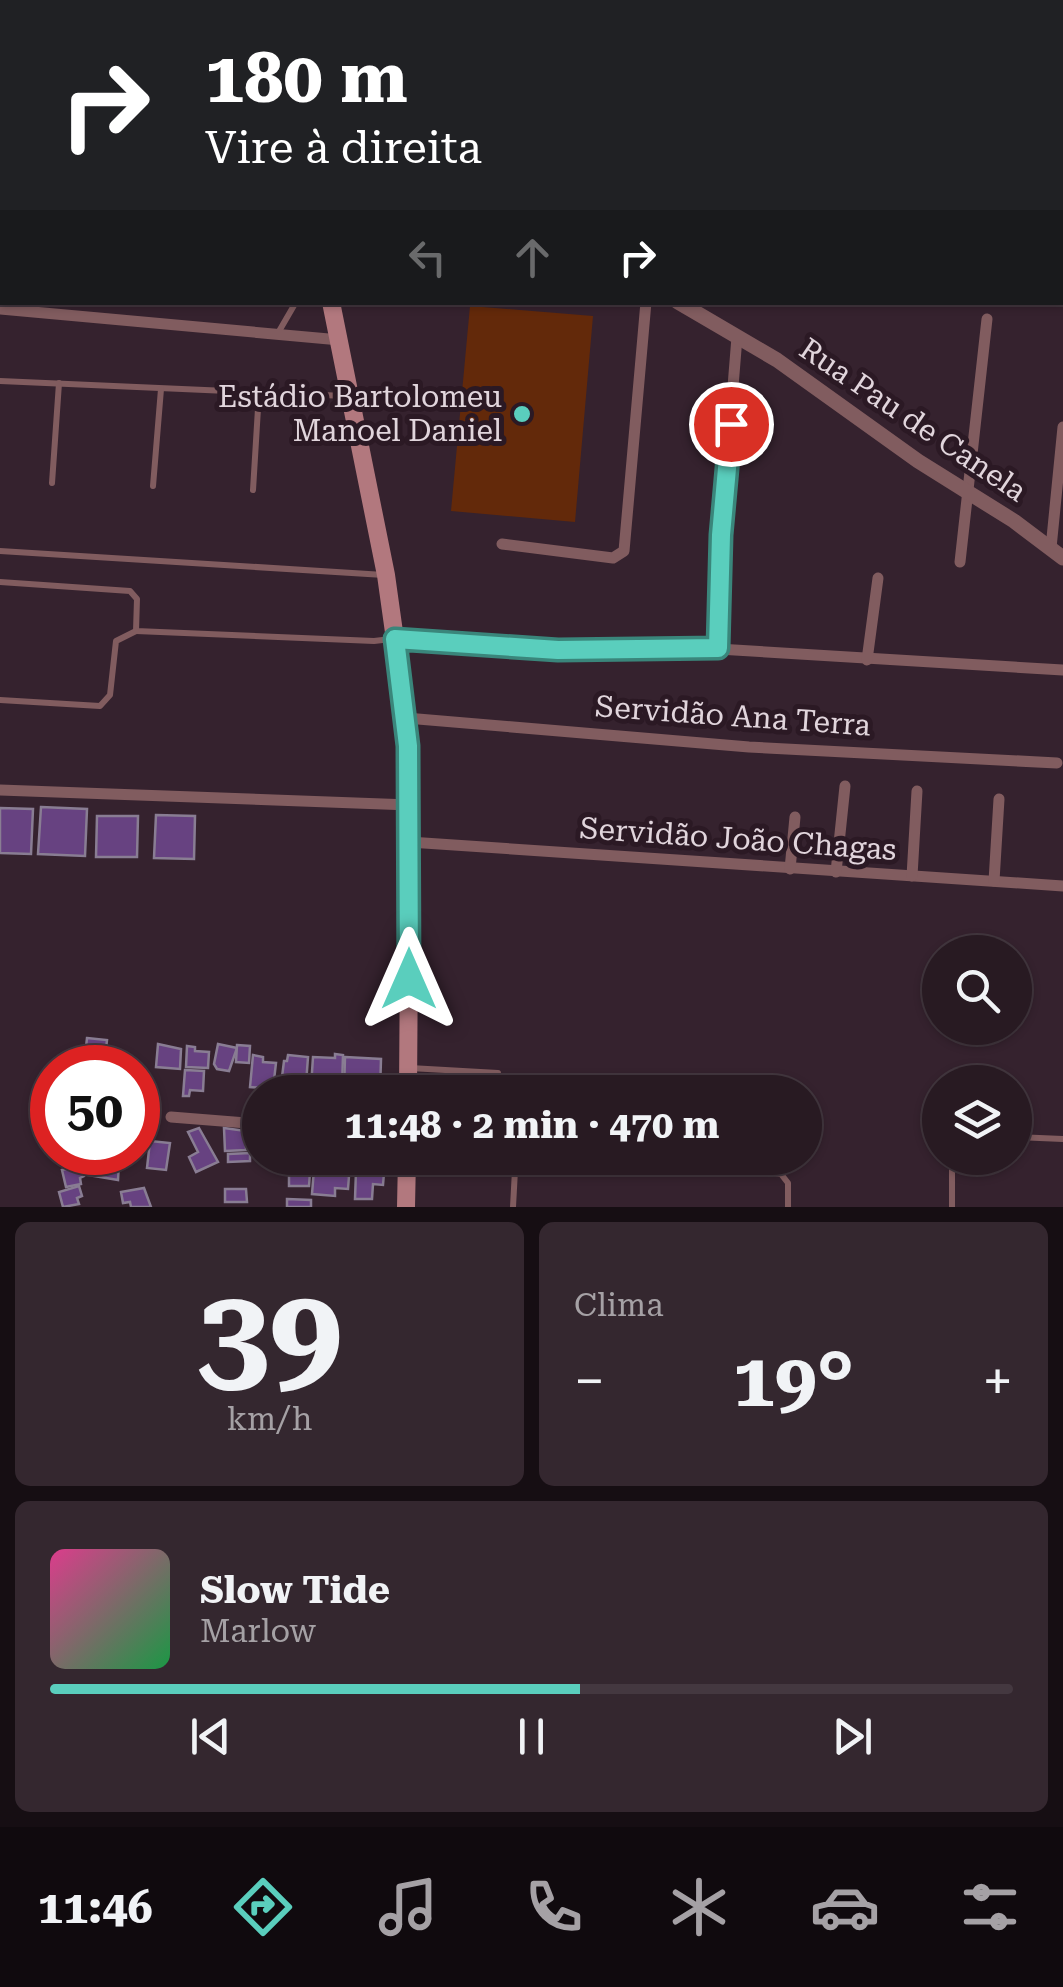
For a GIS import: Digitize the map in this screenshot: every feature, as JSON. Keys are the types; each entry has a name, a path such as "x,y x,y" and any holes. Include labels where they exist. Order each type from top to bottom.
{"main road":[{"path":"332,305 386,575 406,718 410,805 409,1075"},
{"path":"406,1207 407,1175"}],"street":[{"path":"502,544 613,558 624,551 646,305"},
{"name":"Rua Pau de Canela","path":"683,305 799,375 897,447 1057,553"},
{"path":"0,309 340,340"},
{"path":"960,562 987,319"},
{"path":"718,648 721,535 737,337"},
{"path":"1057,553 1063,427"},
{"path":"867,660 878,578"},
{"path":"395,639 558,650 718,648 1063,670"},
{"name":"Servidão Ana Terra","path":"406,718 749,747 1057,763"},
{"path":"836,872 844,786"},
{"path":"0,790 410,805"},
{"path":"912,876 916,791"},
{"path":"994,882 1000,798"},
{"path":"790,868 795,817"},
{"name":"Servidão João Chagas","path":"409,842 1063,886"},
{"path":"171,1117 242,1123"}],"lane":[{"path":"278,334 294,305"},
{"path":"0,381 351,396"},
{"path":"52,483 59,383"},
{"path":"153,486 162,389"},
{"path":"253,490 259,392"},
{"path":"0,551 386,575"},
{"path":"0,582 130,590 137,598 136,631"},
{"path":"0,700 100,706 110,694 116,641 136,631 374,642 395,639"},
{"path":"409,1068 498,1073"},
{"path":"1032,1137 1063,1139"},
{"path":"514,1207 515,1175"},
{"path":"782,1175 788,1184 788,1207"},
{"path":"952,1175 952,1207"}],"shaded area":[{"name":"Estádio Bartolomeu Manoel Daniel","path":"470,306 593,316 575,522 451,511"}],"building":[{"path":"41,807 87,809 85,856 38,854"},
{"path":"0,808 33,809 31,854 0,853"},
{"path":"156,815 195,816 194,859 154,858"},
{"path":"97,816 138,816 137,857 96,857"},
{"path":"87,1038 107,1040 106,1045 86,1045"},
{"path":"218,1044 237,1048 229,1071 217,1069 214,1064"},
{"path":"158,1045 181,1049 180,1069 160,1067"},
{"path":"237,1045 250,1046 249,1063 236,1062"},
{"path":"187,1046 209,1052 208,1068 186,1067"},
{"path":"335,1054 343,1055 342,1075 312,1075 313,1057 335,1058"},
{"path":"253,1055 263,1057 263,1062 276,1063 275,1075 251,1075"},
{"path":"288,1055 308,1057 307,1075 282,1075"},
{"path":"345,1057 381,1059 381,1075 344,1075"},
{"path":"185,1070 204,1071 203,1091 190,1090 189,1096 183,1096"},
{"path":"199,1128 218,1162 196,1172 189,1157 198,1152 188,1132"},
{"path":"224,1128 242,1130 242,1150 225,1151"},
{"path":"160,1142 170,1143 166,1170 160,1169"},
{"path":"242,1153 242,1161 228,1162 228,1154"},
{"path":"63,1175 84,1175 81,1184 66,1187"},
{"path":"88,1175 118,1175 118,1180"},
{"path":"289,1175 310,1175 309,1186 289,1186"},
{"path":"314,1175 349,1176 348,1189 335,1188 335,1196 312,1194"},
{"path":"356,1175 384,1175 383,1185 373,1184 372,1199 355,1199"},
{"path":"79,1186 79,1204 63,1207 59,1192"},
{"path":"144,1188 151,1207 123,1203 121,1192"},
{"path":"225,1189 246,1189 247,1202 225,1202"},
{"path":"287,1199 311,1200 311,1207 287,1207"}],"place":[{"name":"Estádio Bartolomeu Manoel Daniel","path":"522,414"}],"route":[{"path":"409,979 408,746 395,639 558,650 718,648 721,535 731,424"}]}
